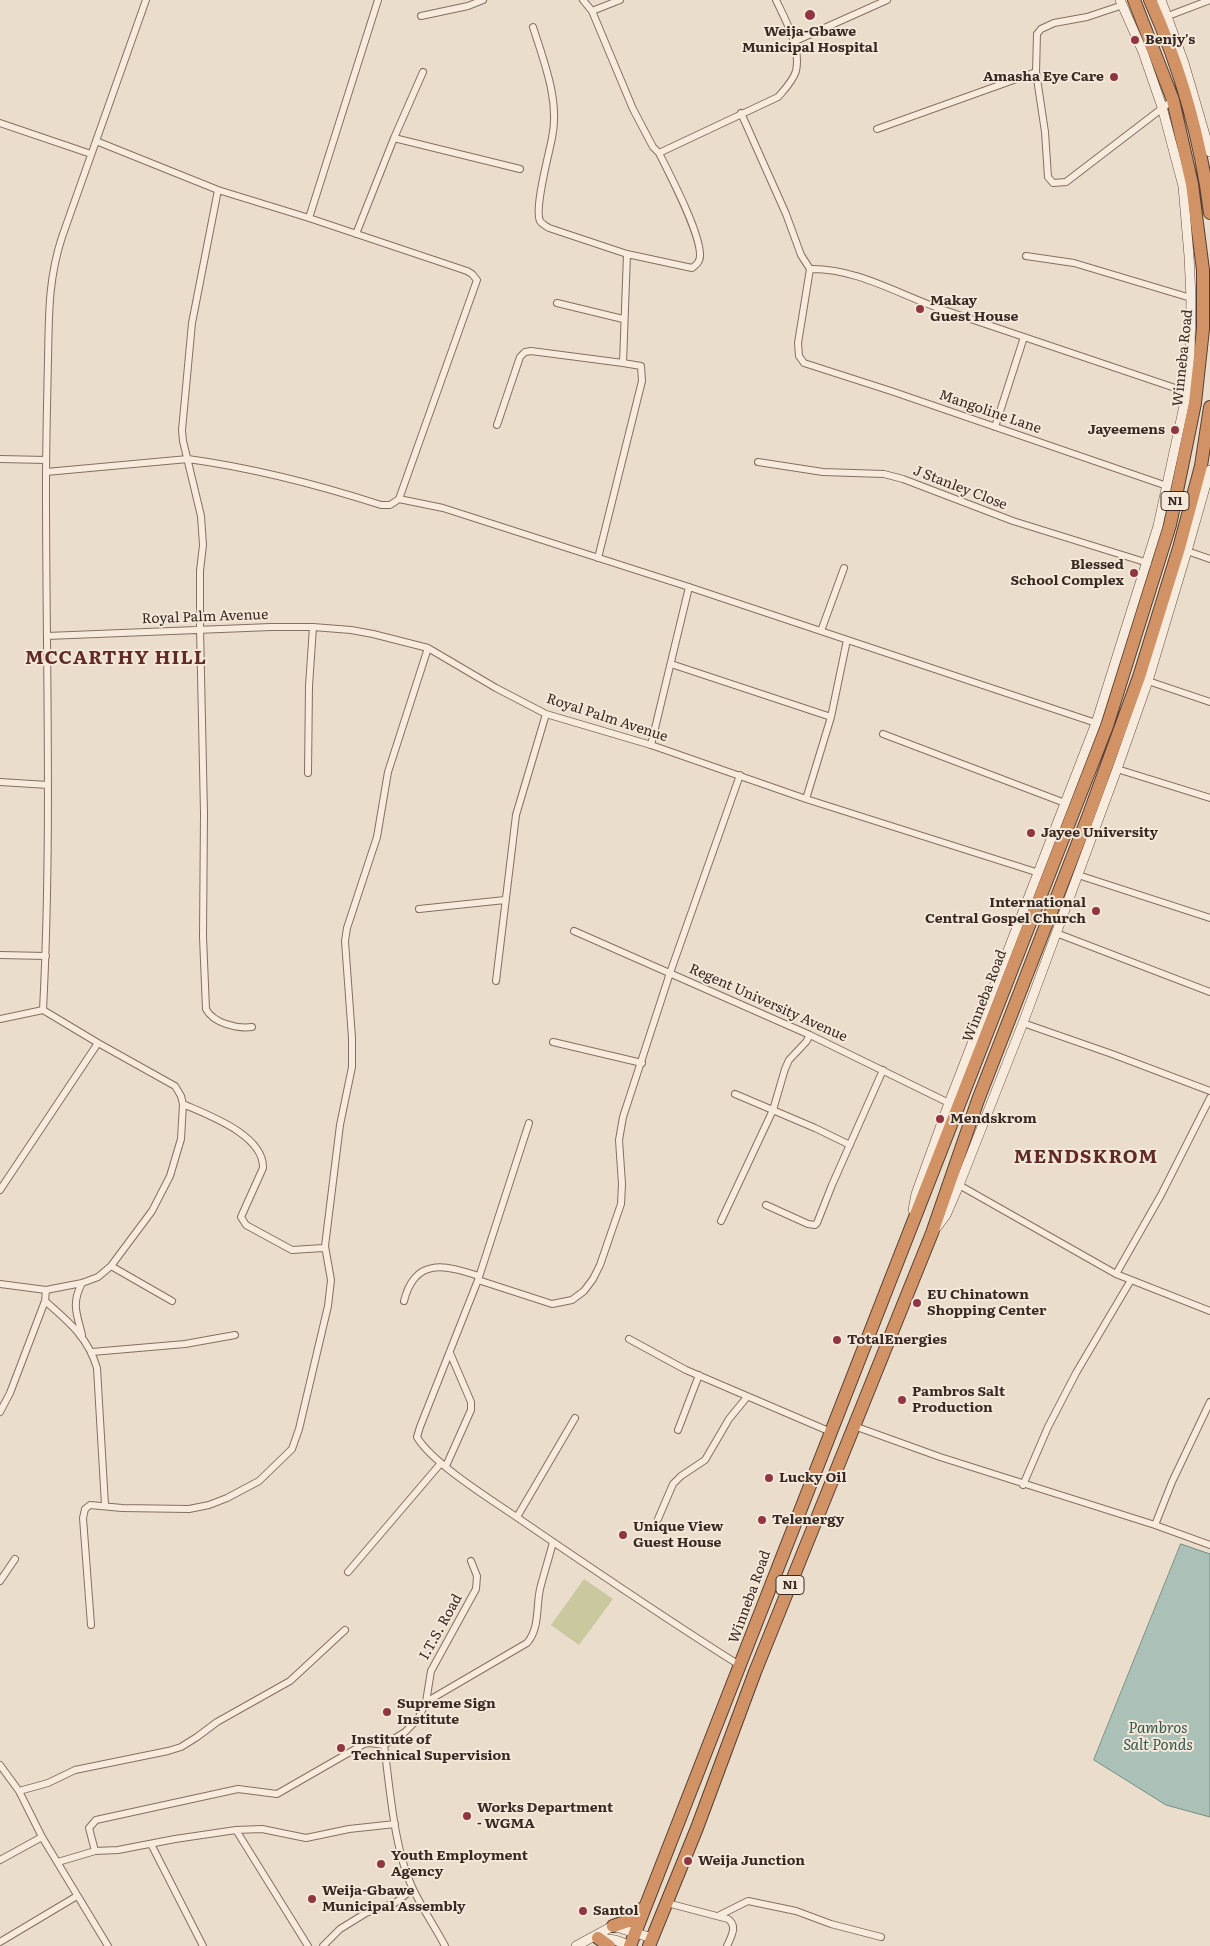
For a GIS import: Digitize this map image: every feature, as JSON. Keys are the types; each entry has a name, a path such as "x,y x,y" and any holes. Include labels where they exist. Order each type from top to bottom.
{"highway":[{"path":"1150,0 1188,99 1206,180 1210,213"},
{"name":"Winneba Road","path":"630,1946 741,1666 792,1527 911,1230 1107,726 1136,616 1170,525 1195,403 1204,329 1203,270 1192,184 1173,100 1126,2"},
{"name":"N1","path":"651,1942 697,1828 755,1672 932,1233 978,1100 1088,817 1139,677 1161,624 1201,466 1210,407"},
{"path":"792,1527 803,1532 810,1532 813,1529"},
{"path":"613,1926 631,1920 647,1904"},
{"path":"594,1937 609,1946"}],"street":[{"path":"43,1010 46,956 48,785 46,460 48,320 52,275 62,237 146,0"},
{"path":"309,218 378,0"},
{"path":"421,16 468,6 483,0"},
{"path":"533,27 549,79 555,113 552,137 543,176 539,216 541,222 549,228 627,254 692,268 697,264 700,257 698,243 692,226 659,153 653,147 633,109 592,11 583,0"},
{"path":"592,11 620,0"},
{"path":"659,153 778,97 789,84 796,73 797,58 788,27 776,0"},
{"path":"793,42 887,0"},
{"path":"1161,0 1209,140 1210,152"},
{"path":"1168,16 1210,0"},
{"path":"911,1230 916,1194 1136,616 1187,392 1190,358 1190,256 1182,186 1162,107 1126,2 1087,17 1054,23 1037,34 1036,72 1045,132 1048,176 1053,183 1066,182 1162,107 1173,100"},
{"path":"356,234 394,138 423,72"},
{"path":"877,129 1036,72"},
{"path":"741,113 786,214 801,254 810,270 827,269 844,272 938,308 1187,392"},
{"path":"0,123 91,154"},
{"path":"394,138 520,169"},
{"path":"46,472 188,459 211,462 322,486 381,505 390,505 399,499 477,280 468,271 218,190 96,141"},
{"path":"218,190 192,323 182,430 183,442 201,516 203,545 200,571 200,628 204,813 203,937 206,1009 209,1015 216,1020 238,1027 252,1027"},
{"path":"622,362 627,254"},
{"path":"1026,256 1074,263 1191,298"},
{"name":"Mangoline Lane","path":"810,270 798,343 799,356 804,363 891,390 1167,486"},
{"path":"557,303 623,319"},
{"path":"995,427 1024,337"},
{"path":"497,425 520,357 525,352 531,351 641,366 642,380 598,558"},
{"path":"0,459 46,460"},
{"name":"J Stanley Close","path":"758,462 823,472 884,474 1013,521 1148,563"},
{"path":"932,1233 946,1215 959,1185 1023,1023 1118,769 1148,681 1161,624 1188,551 1210,470"},
{"path":"399,499 443,508 689,587 1096,723"},
{"path":"1188,551 1210,559"},
{"path":"821,631 844,568"},
{"path":"650,745 689,587"},
{"path":"308,773 308,686 313,627"},
{"name":"Royal Palm Avenue","path":"47,636 200,628 313,627 373,634 428,648 496,688 546,714 650,745 806,799 1039,873"},
{"path":"806,799 831,717 847,640"},
{"path":"92,1625 82,1518 85,1509 90,1505 122,1508 189,1509 209,1505 228,1498 259,1481 292,1449 299,1429 328,1306 331,1280 325,1246 340,1125 352,1067 352,1038 345,941 347,928 377,837 388,772 428,648"},
{"path":"671,664 831,717"},
{"path":"1148,681 1210,702"},
{"path":"496,981 516,816 546,714"},
{"path":"883,734 1065,804"},
{"path":"1118,769 1210,798"},
{"path":"404,1301 411,1282 423,1270 444,1268 460,1270 552,1304 572,1300 584,1291 593,1279 600,1265 620,1204 622,1184 619,1140 623,1117 670,973 740,775"},
{"path":"0,782 48,785"},
{"path":"1078,875 1210,918"},
{"path":"419,910 505,900"},
{"name":"Regent University Avenue","path":"574,931 810,1035 949,1104"},
{"path":"1056,933 1210,992"},
{"path":"0,955 46,956"},
{"path":"0,1019 43,1010 174,1086 181,1096 183,1104 181,1139 170,1176 152,1211 111,1266 98,1277 82,1283 46,1290 0,1284"},
{"path":"1023,1023 1210,1091"},
{"path":"721,1220 773,1110 789,1060 810,1035"},
{"path":"554,1042 642,1063"},
{"path":"0,1190 98,1043"},
{"path":"766,1205 808,1224 816,1225 883,1070"},
{"path":"735,1094 850,1145"},
{"path":"1116,1274 1161,1195 1210,1098"},
{"path":"183,1104 210,1115 237,1130 259,1151 263,1160 263,1168 241,1217 246,1225 292,1250 323,1248 325,1246"},
{"path":"529,1123 479,1278 420,1427 418,1437 421,1444 444,1464 517,1517 679,1627 741,1666"},
{"path":"959,1185 1116,1274 1210,1311"},
{"path":"111,1266 172,1302"},
{"path":"1023,1485 1048,1427 1076,1373 1131,1280"},
{"path":"82,1283 75,1302 82,1336"},
{"path":"0,1412 10,1392 44,1301 46,1290"},
{"path":"44,1301 82,1336 92,1352 97,1368 105,1506"},
{"path":"92,1352 185,1344 234,1335"},
{"path":"629,1339 699,1376 831,1432"},
{"path":"348,1572 444,1464 471,1410 471,1402 450,1353"},
{"path":"678,1430 699,1376"},
{"path":"658,1519 673,1484 681,1476 705,1460 729,1419 747,1397"},
{"path":"1155,1525 1172,1482 1210,1402"},
{"path":"517,1517 575,1418"},
{"path":"854,1426 1023,1485 1155,1525 1210,1545"},
{"path":"426,1702 527,1643 532,1637 536,1630 541,1586 554,1542"},
{"path":"0,1581 15,1559"},
{"name":"I.T.S. Road","path":"384,1745 412,1726 418,1719 426,1702 431,1670 476,1590 477,1576 471,1560"},
{"path":"19,1791 48,1783 75,1770 168,1751 181,1746 217,1722 290,1681 345,1630"},
{"path":"95,1851 89,1828 96,1820 238,1789 277,1794 364,1744 384,1745 395,1824 405,1867 413,1889 445,1946"},
{"path":"0,1765 19,1791 42,1837 105,1945"},
{"path":"58,1862 95,1851 118,1850 236,1830 262,1829 306,1838 349,1829 395,1824"},
{"path":"236,1830 308,1946"},
{"path":"0,1860 42,1837"},
{"path":"151,1844 203,1946"},
{"path":"323,1946 340,1929 366,1914 395,1903 413,1889"},
{"path":"0,1942 77,1896"},
{"path":"718,1916 748,1901 796,1911 831,1924 881,1937"},
{"path":"667,1903 718,1916 733,1922 734,1928 727,1946"},
{"path":"576,1946 613,1926 635,1933 651,1942"},
{"path":"594,1937 630,1946"}],"green space":[{"path":"584,1579 613,1599 579,1645 551,1625"}],"water":[{"name":"Pambros Salt Ponds","path":"1181,1544 1210,1554 1210,1817 1166,1805 1094,1760"}],"place":[{"name":"Weija-Gbawe Municipal Hospital","path":"810,15"},
{"name":"Benjy's","path":"1135,40"},
{"name":"Amasha Eye Care","path":"1114,77"},
{"name":"Makay Guest House","path":"920,309"},
{"name":"Jayeemens","path":"1175,430"},
{"name":"Blessed School Complex","path":"1134,573"},
{"name":"Jayee University","path":"1031,833"},
{"name":"International Central Gospel Church","path":"1096,911"},
{"name":"Mendskrom","path":"940,1119"},
{"name":"EU Chinatown Shopping Center","path":"917,1303"},
{"name":"TotalEnergies","path":"837,1340"},
{"name":"Pambros Salt Production","path":"902,1400"},
{"name":"Lucky Oil","path":"769,1478"},
{"name":"Telenergy","path":"762,1520"},
{"name":"Unique View Guest House","path":"623,1535"},
{"name":"Supreme Sign Institute","path":"387,1712"},
{"name":"Institute of Technical Supervision","path":"341,1748"},
{"name":"Works Department - WGMA","path":"467,1816"},
{"name":"Weija Junction","path":"688,1861"},
{"name":"Youth Employment Agency","path":"381,1864"},
{"name":"Weija-Gbawe Municipal Assembly","path":"312,1899"},
{"name":"Santol","path":"583,1911"}],"district":[{"name":"MCCARTHY HILL","path":"116,658"},
{"name":"MENDSKROM","path":"1086,1157"}]}
